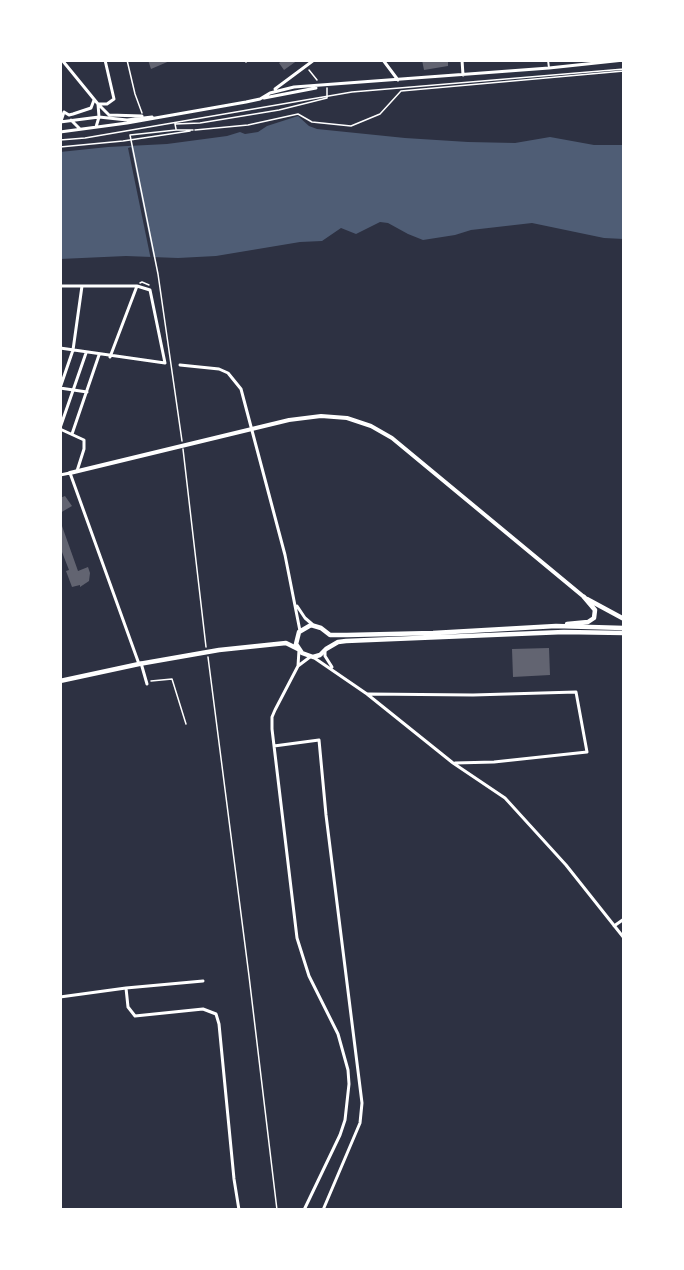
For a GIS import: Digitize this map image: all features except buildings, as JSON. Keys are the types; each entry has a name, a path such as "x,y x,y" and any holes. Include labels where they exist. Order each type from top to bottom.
{"main road":[{"path":"286,643 307,626 315,626 330,635 433,633 556,626 592,621 595,610 584,597"},
{"path":"584,597 624,619"},
{"path":"556,626 624,628"},
{"path":"324,631 328,641 326,650"},
{"path":"299,632 296,639 299,650"},
{"path":"60,681 140,663 219,650 286,643 312,657 320,655 338,642 346,641 564,632 624,633"}],"street":[{"path":"62,60 109,115 143,119"},
{"path":"260,99 314,60"},
{"path":"383,60 398,80"},
{"path":"462,60 463,75"},
{"path":"548,60 549,68"},
{"path":"270,93 295,87 549,68 624,60"},
{"path":"98,104 102,105 114,99 105,61"},
{"path":"291,77 295,87"},
{"path":"60,132 246,102 327,86"},
{"path":"64,112 69,115 91,108 94,99"},
{"path":"96,127 99,117 98,104"},
{"path":"60,107 80,129"},
{"path":"60,122 64,112"},
{"path":"60,122 99,117 143,119"},
{"path":"60,286 137,286 150,290 165,363 110,357 60,348"},
{"path":"82,286 73,350 60,388 87,392"},
{"path":"110,357 137,286"},
{"path":"77,471 85,444 84,440 60,429 86,352"},
{"path":"72,434 99,355"},
{"path":"180,365 219,369 235,380 241,389 253,428 296,605 299,632"},
{"path":"60,475 289,420 321,416 347,418 371,426 392,438 584,597"},
{"path":"70,473 147,684"},
{"path":"296,605 305,618 315,626"},
{"path":"299,650 298,666 272,717 274,746 297,938 309,976 338,1034 348,1070 348,1101 345,1120 335,1150 314,1186 304,1210"},
{"path":"326,650 327,661 333,669"},
{"path":"298,666 312,657 333,669 453,763 506,798 566,865 624,938"},
{"path":"367,694 473,695 576,692 587,752 494,762 453,763"},
{"path":"274,746 319,740 326,816 363,1112 323,1210"},
{"path":"614,926 624,919"},
{"path":"60,997 204,981"},
{"path":"126,988 128,1007 135,1016 203,1009 216,1014 219,1024 231,1158 239,1210"}],"path":[{"path":"127,60 145,128"},
{"path":"244,60 246,62 248,60"},
{"path":"175,123 200,123 279,110 327,98 326,81 318,82 306,66"},
{"path":"60,140 175,123 324,96 404,87 624,70"},
{"path":"60,147 248,125 298,114 312,122 351,126 380,114 401,91 624,70"},
{"path":"175,123 176,130"},
{"path":"182,440 158,274 130,135 193,130"},
{"path":"184,452 206,647"},
{"path":"208,656 247,953 277,1210"},
{"path":"147,684 151,681 172,679 186,724"}],"water":[{"path":"298,116 309,126 317,129 405,138 515,143 550,137 594,145 624,145 624,239 604,238 532,223 471,230 423,240 388,223 380,222 356,234 341,228 322,241 300,242 216,256 60,259 60,152 167,144 227,136 240,132 245,134 258,132 267,126"}],"pier":[{"path":"131,147 154,260 151,260 128,148"}]}
